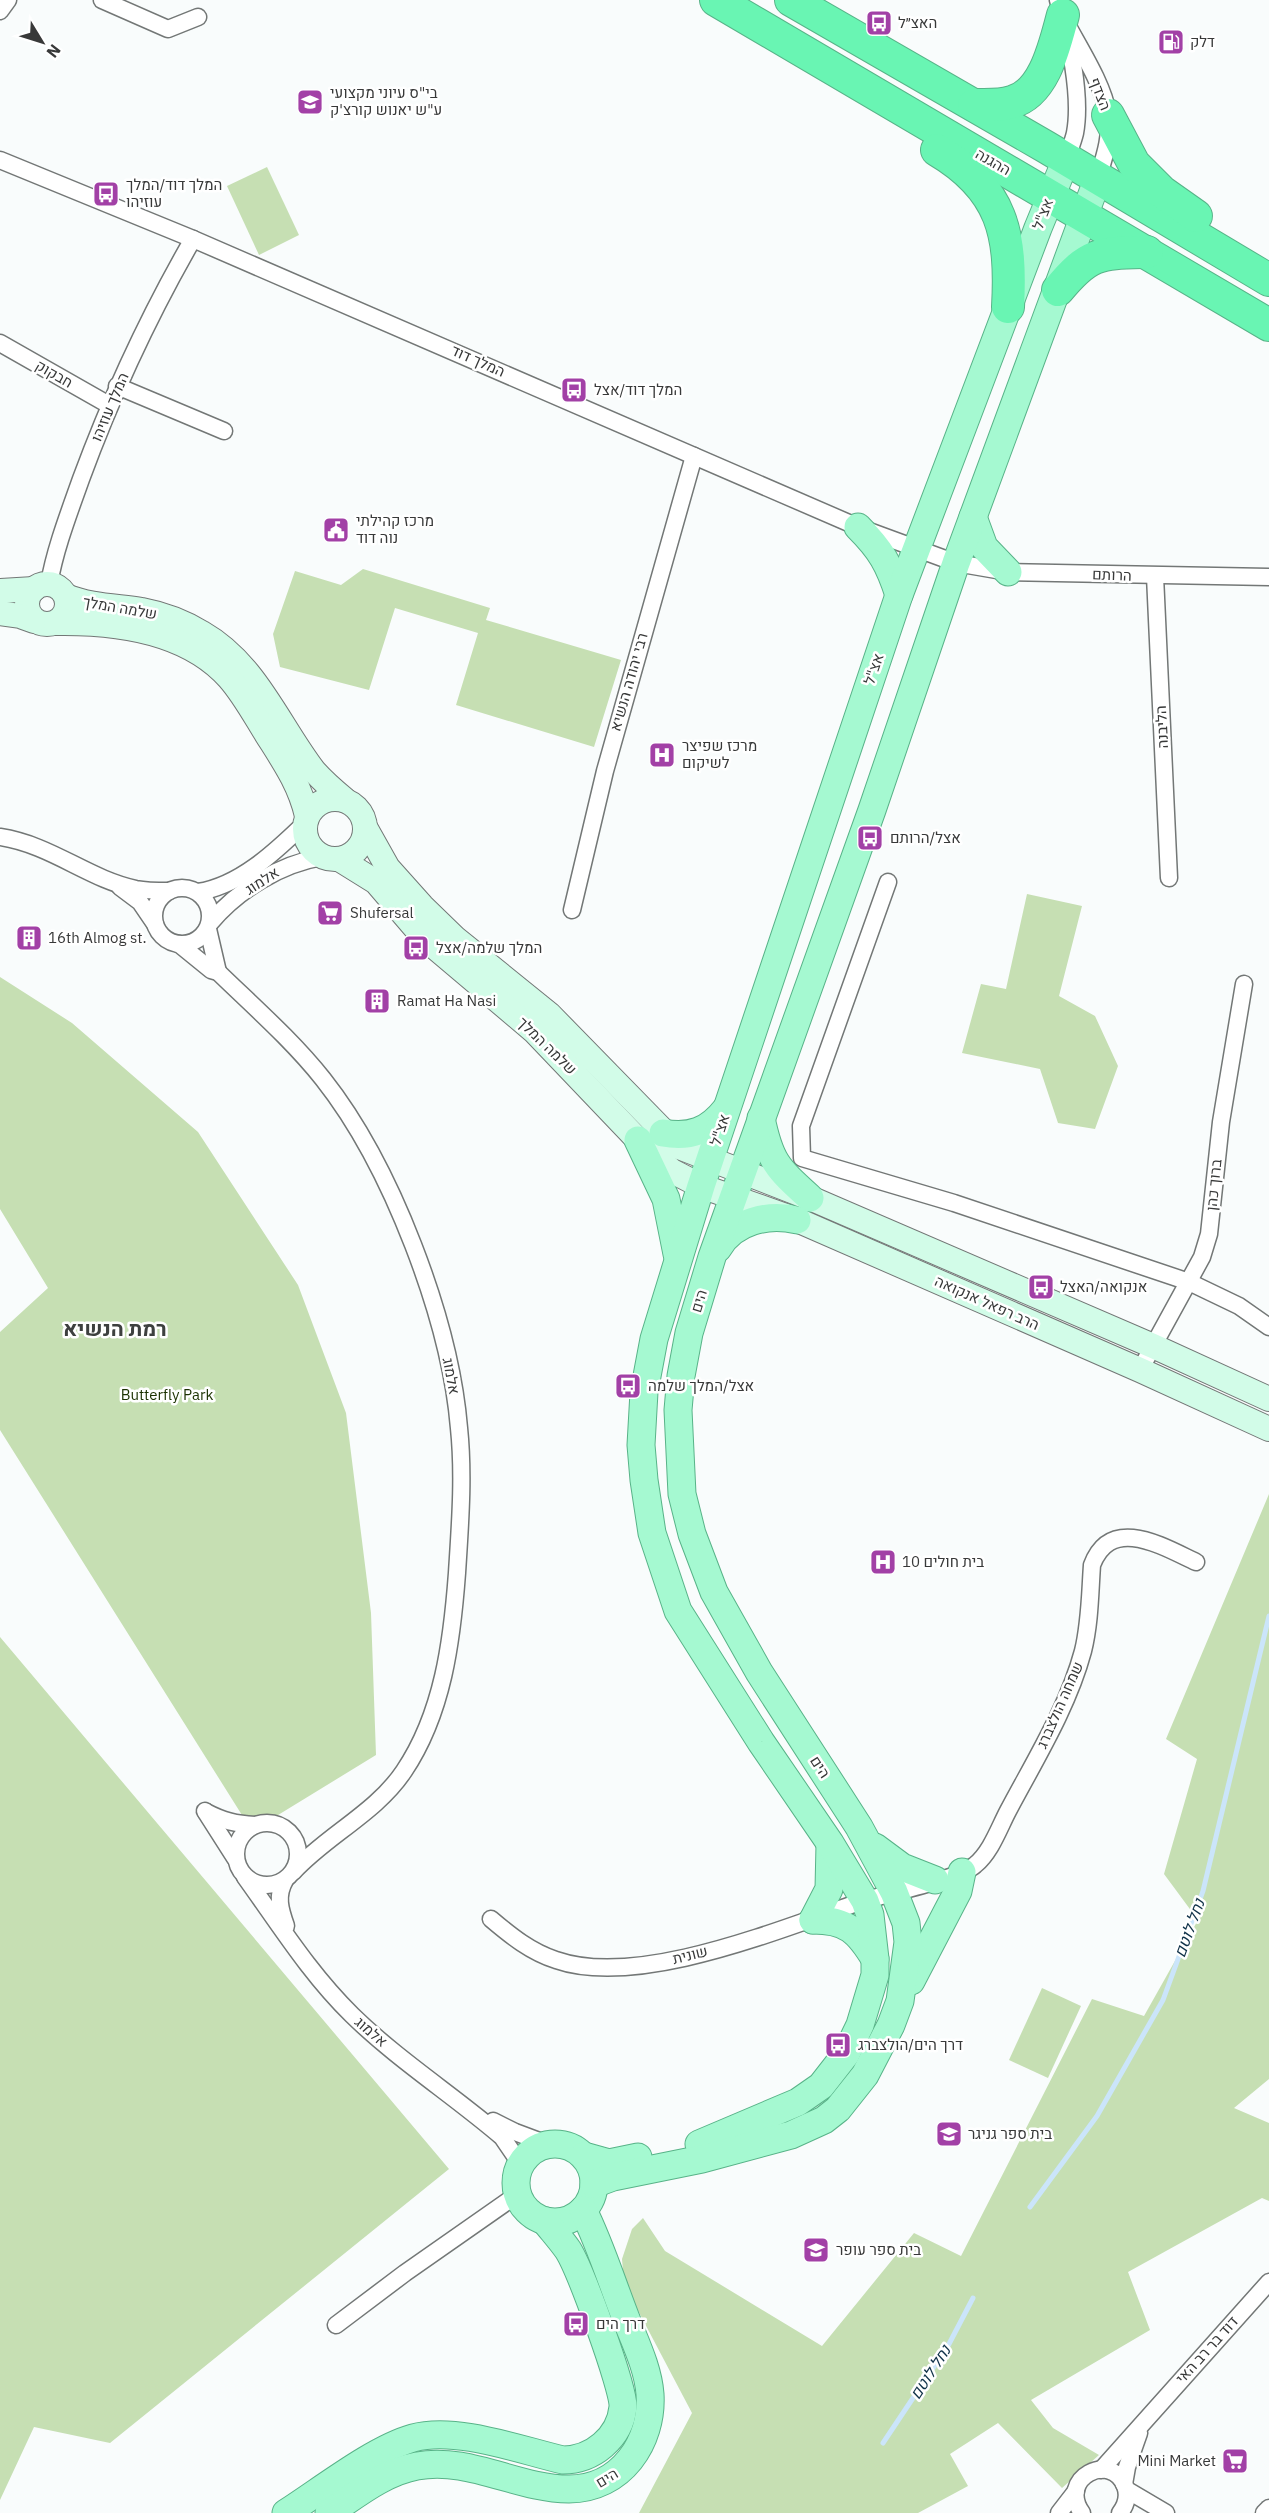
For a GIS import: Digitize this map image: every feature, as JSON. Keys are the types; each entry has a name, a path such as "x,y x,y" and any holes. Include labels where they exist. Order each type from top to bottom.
{"highway":[{"name":"ההגנה","path":"716,0 1269,325"},
{"path":"791,0 974,105 1269,280"},
{"path":"974,105 1010,103 1020,99 1032,89 1051,56 1060,7"},
{"path":"788,43 902,129 964,168 980,182 995,205 1005,237 1010,282 1008,308"},
{"path":"1108,115 1134,164 1146,177 1162,192 1249,254 1269,274"},
{"path":"1058,290 1074,270 1092,258 1114,253 1147,252"}],"main road":[{"name":"אצ\"ל","path":"705,1173 899,595 1050,196 1066,160"},
{"path":"743,1172 872,810 956,563 1098,178"},
{"path":"973,517 984,547 1008,572"},
{"path":"858,527 888,561 899,595"},
{"path":"663,1133 686,1136 696,1134 720,1117 727,1108"},
{"path":"712,1257 723,1240 747,1223 804,1209 787,1177 771,1158 761,1118"},
{"path":"638,1140 666,1200 678,1258"},
{"name":"הים","path":"594,2184 613,2177 702,2159 791,2135 824,2120 838,2109 865,2075 887,2033 900,2001 908,1942 906,1923 894,1892 859,1827 759,1672 714,1592 692,1534 682,1494 678,1410 681,1376 689,1333 712,1257 743,1172"},
{"path":"584,2156 592,2169 594,2184 592,2196 583,2210 569,2219 545,2221 531,2214 518,2194 516,2176 529,2153 547,2144 567,2145 584,2156 609,2163 703,2144 811,2096 834,2072 860,2025 875,1975 870,1915 865,1901 830,1842 761,1742 678,1611 652,1533 641,1445 644,1392 654,1339 705,1173"},
{"path":"859,1827 873,1846 888,1859 935,1880"},
{"path":"830,1842 829,1889 813,1920 831,1920 852,1929 859,1935 875,1959"},
{"path":"900,2001 958,1891 962,1872"},
{"name":"הים","path":"329,2513 380,2480 416,2466 431,2464 452,2466 568,2489 591,2487 610,2479 625,2466 639,2448 647,2428 650,2391 642,2362 598,2242 583,2210"},
{"name":"הים","path":"286,2513 389,2447 415,2438 465,2437 563,2460 576,2460 593,2454 606,2443 623,2408 620,2384 573,2260 545,2221"}],"street":[{"path":"0,11 8,0"},
{"path":"102,0 168,29 198,17"},
{"name":"הצדף","path":"1060,7 1097,84 1108,115 1107,146 1098,178"},
{"name":"הצדף","path":"1060,7 1073,72 1077,121 1075,135 1066,160"},
{"name":"המלך דוד","path":"0,160 193,238 858,527 956,563"},
{"name":"המלך עוזיהו","path":"50,590 74,498 108,405 159,298 193,238"},
{"name":"חבקוק","path":"0,343 108,405"},
{"path":"117,386 224,431"},
{"name":"רבי יהודה הנשיא","path":"572,910 604,771 693,456"},
{"name":"הרותם","path":"956,563 1008,572 1269,577"},
{"name":"הליבנה","path":"1155,576 1169,878"},
{"path":"50,590 66,611 45,622 27,606 27,600 50,590"},
{"name":"שלמה המלך","path":"0,591 50,590 84,603 164,616 183,623 217,643 248,674 313,770 344,799"},
{"name":"שלמה המלך","path":"0,613 45,622 115,627 166,637 191,648 217,666 240,692 297,782 306,820"},
{"path":"332,798 344,799 359,810 365,827 360,845 354,852 331,858 308,844 306,820 313,807 323,801 332,798"},
{"name":"אלמוג","path":"198,892 220,888 229,883 272,852 306,820"},
{"name":"שלמה המלך","path":"365,827 388,868 427,912 556,1021 663,1133 688,1152 705,1173"},
{"path":"0,837 33,844 115,883 135,889 169,891 185,888 198,892 209,905 209,926 218,972"},
{"name":"שלמה המלך","path":"331,858 376,882 424,938 534,1031 638,1140 672,1171 705,1173"},
{"name":"אלמוג","path":"209,926 235,898 284,867 300,861 331,858"},
{"path":"888,882 801,1126 802,1158 954,1203 1189,1282 1239,1306 1269,1327"},
{"path":"115,883 140,902 166,940 179,944 193,942 209,926"},
{"path":"155,924 156,905 169,891"},
{"name":"אלמוג","path":"179,944 210,970 218,972 263,1015 322,1078 349,1116 398,1212 420,1265 450,1368 459,1427 461,1476 455,1601 440,1692 418,1748 392,1787 306,1858 289,1876 279,1897 290,1941"},
{"name":"ברוך כהן","path":"1140,1370 1202,1257 1209,1234 1221,1122 1244,984"},
{"name":"הרב רפאל אנקואה","path":"705,1173 743,1172 804,1209 1140,1370 1269,1429"},
{"name":"הרב רפאל אנקואה","path":"705,1173 734,1197 804,1209 1153,1346 1269,1399"},
{"name":"שמחה הולצברג","path":"894,1892 962,1872 975,1865 988,1850 1054,1722 1077,1670 1087,1629 1092,1565 1095,1557 1112,1540 1122,1536 1158,1544 1196,1562"},
{"path":"205,1811 222,1821 255,1825 274,1824 291,1833 298,1851 297,1862 289,1876 275,1885 265,1886 245,1877 205,1811"},
{"name":"אלמוג","path":"291,1833 301,1838 310,1838 332,1832 353,1821"},
{"path":"235,1858 240,1837 255,1825"},
{"name":"אלמוג","path":"245,1877 326,1987 359,2022 502,2137 515,2156 519,2168"},
{"name":"שונית","path":"491,1919 510,1936 534,1951 557,1961 587,1967 628,1968 686,1957 813,1920 894,1892"},
{"name":"אלמוג","path":"466,2107 514,2133 547,2144"},
{"path":"336,2325 405,2273 518,2194"},
{"name":"דוד בר רב האי","path":"1076,2491 1078,2484 1088,2474 1101,2470 1269,2282"},
{"name":"דוד בר רב האי","path":"1120,2513 1127,2499 1125,2487 1129,2460 1146,2419"},
{"path":"1101,2470 1115,2473 1125,2487 1166,2513"},
{"path":"1059,2513 1076,2491"},
{"path":"1076,2491 1078,2507 1082,2513"},
{"path":"1264,2513 1269,2508"}],"green space":[{"path":"267,167 299,235 259,255 227,186"},
{"path":"363,569 490,608 486,620 621,660 594,747 456,705 478,633 395,608 369,690 280,667 273,634 295,571 341,585"},
{"path":"1027,894 1082,906 1059,996 1095,1016 1118,1066 1095,1129 1058,1123 1040,1069 962,1053 981,984 1006,989"},
{"name":"Butterfly Park","path":"0,977 72,1023 198,1132 298,1285 346,1413 371,1613 376,1755 252,1831 0,1430 0,1332 48,1288 0,1209"},
{"path":"1269,1494 1269,2079 1234,2108 1269,2123 1269,2201 1262,2198 1128,2272 1150,2330 1031,2400 1053,2428 1099,2455 1062,2488 998,2423 950,2454 968,2486 918,2513 639,2513 692,2413 624,2284 622,2259 632,2229 643,2218 665,2251 822,2346 914,2233 961,2256 1092,1999 1144,2016 1198,1920 1164,1874 1197,1759 1166,1739"},
{"path":"0,1637 449,2169 110,2443 34,2427 0,2500"},
{"path":"1042,1988 1081,2006 1048,2078 1009,2060"}],"waterway":[{"name":"נחל לוטם","path":"1030,2207 1097,2116 1163,2000 1203,1891 1269,1616"},
{"name":"נחל לוטם","path":"883,2443 949,2344 973,2298"}],"place":[{"name":"האצ״ל","path":"879,23"},
{"name":"דלק","path":"1171,42"},
{"name":"בי\"ס עיוני מקצועי ע\"ש יאנוש קורצ'ק","path":"310,102"},
{"name":"המלך דוד/המלך עוזיהו","path":"106,194"},
{"name":"המלך דוד/אצל","path":"574,390"},
{"name":"מרכז קהילתי נוה דוד","path":"336,530"},
{"name":"מרכז שפיצר לשיקום","path":"662,755"},
{"name":"אצל/הרותם","path":"870,838"},
{"name":"Shufersal","path":"330,913"},
{"name":"16th Almog st.","path":"29,938"},
{"name":"המלך שלמה/אצל","path":"416,948"},
{"name":"Ramat Ha Nasi","path":"377,1001"},
{"name":"אנקואה/האצל","path":"1041,1287"},
{"name":"אצל/המלך שלמה","path":"628,1386"},
{"name":"בית חולים 10","path":"883,1562"},
{"name":"דרך הים/הולצברג","path":"838,2045"},
{"name":"בית ספר גניגר","path":"949,2134"},
{"name":"בית ספר עופר","path":"816,2250"},
{"name":"דרך הים","path":"576,2324"},
{"name":"Mini Market","path":"1235,2461"}],"district":[{"name":"רמת הנשיא","path":"115,1329"}]}
